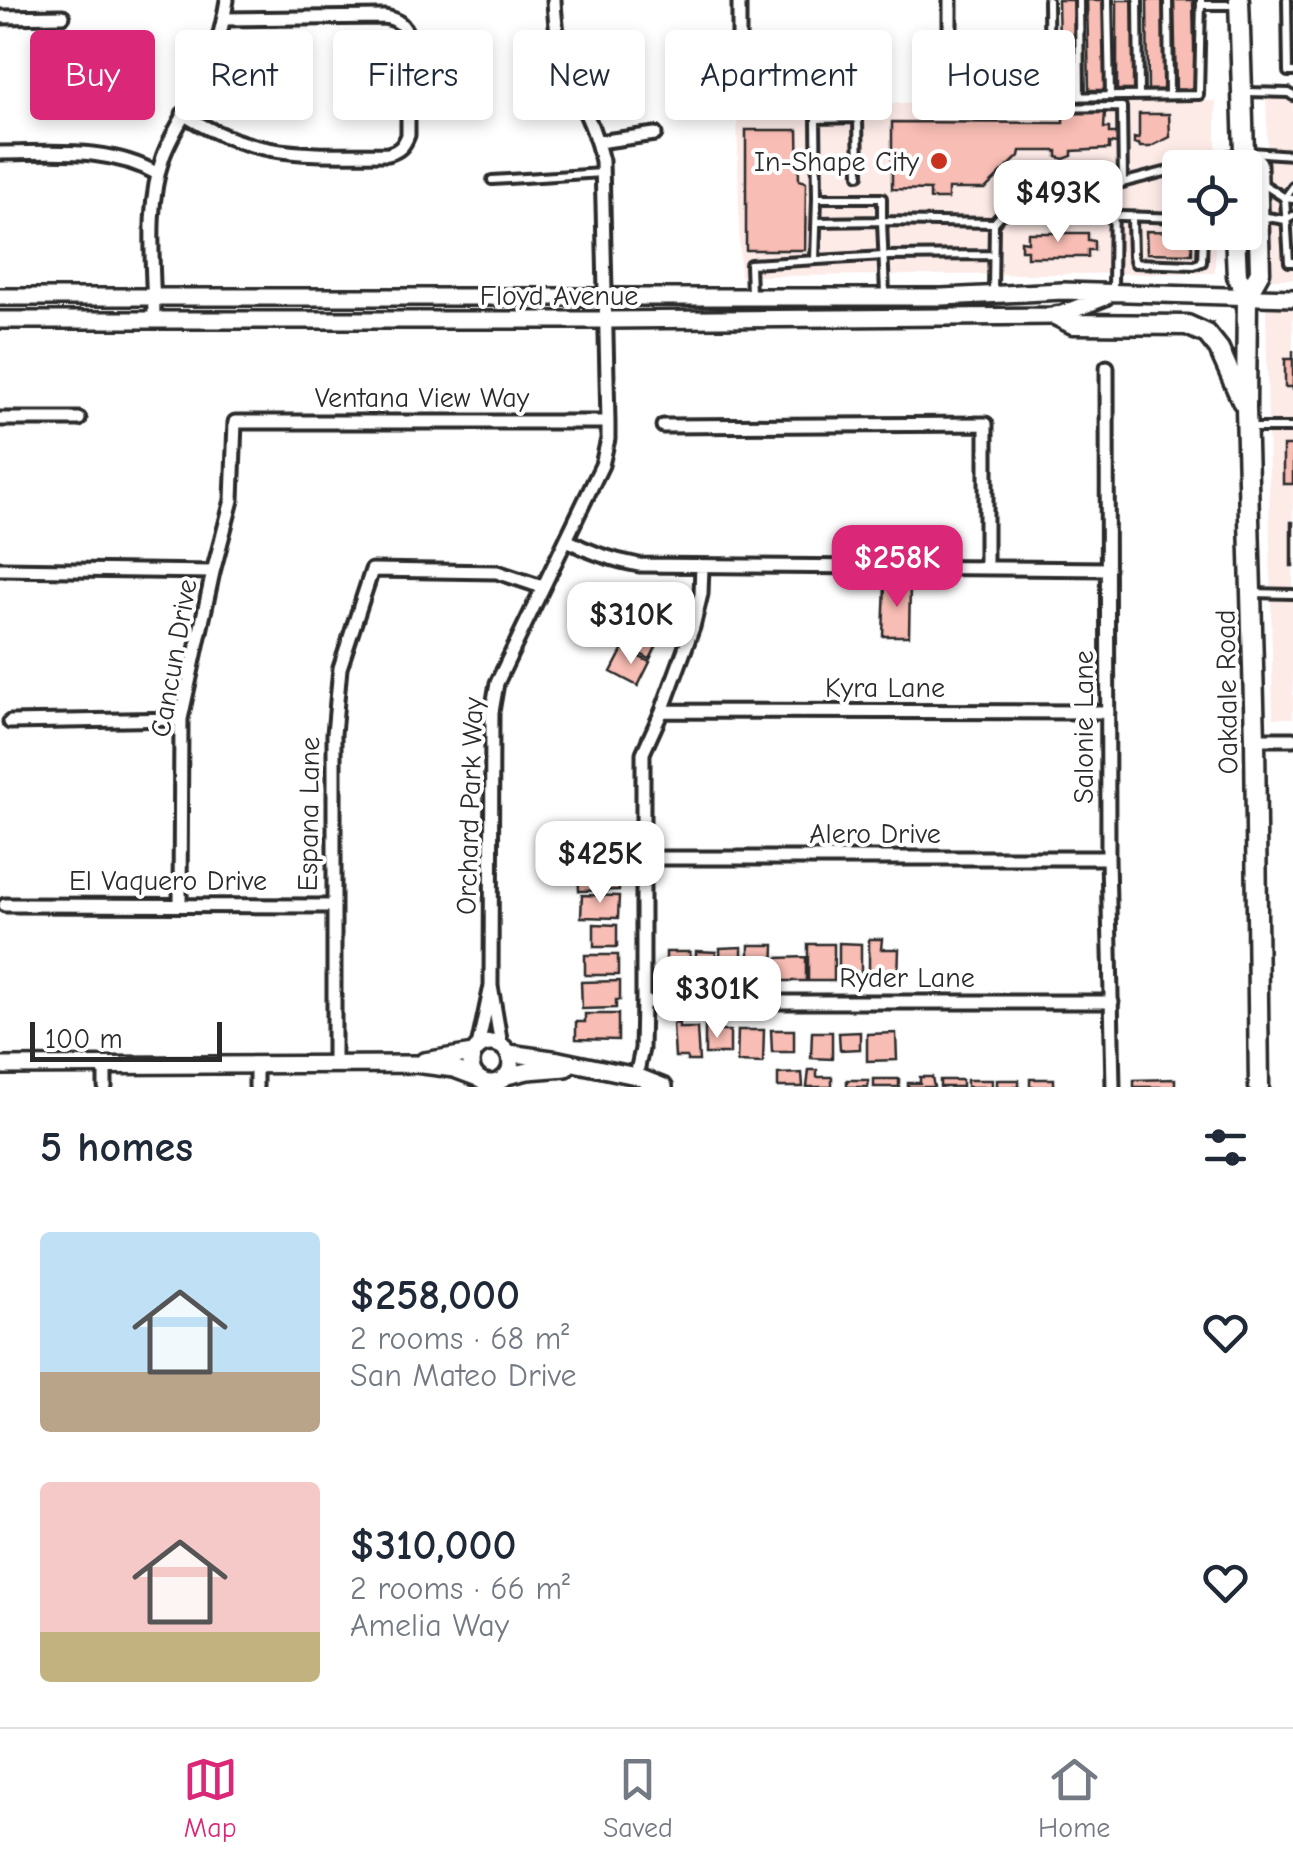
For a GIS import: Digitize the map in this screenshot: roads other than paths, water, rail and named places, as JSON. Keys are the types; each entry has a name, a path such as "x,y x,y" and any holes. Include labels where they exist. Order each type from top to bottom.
{"main road":[{"name":"Oakdale Road","path":"1238,2 1242,92 1239,150"},
{"name":"Oakdale Road","path":"1236,250 1237,276 1248,295"},
{"name":"Oakdale Road","path":"1259,250 1260,272 1248,295 1246,408 1259,1087"},
{"path":"1057,316 1073,324 1187,325 1202,330 1219,349 1246,408"}],"street":[{"path":"221,30 226,0"},
{"name":"Orchard Park Way","path":"505,1049 491,986 492,712 497,683 602,464 608,440 603,174 589,116 566,70 554,0"},
{"path":"739,0 739,30"},
{"path":"950,0 950,30"},
{"path":"0,17 62,16"},
{"path":"193,120 223,137 267,151 292,154 388,154 402,148 408,135 408,36 393,18 224,18"},
{"path":"154,320 152,221 158,174 180,120"},
{"path":"598,142 655,134"},
{"path":"0,153 106,154 158,174"},
{"name":"Floyd Avenue","path":"0,297 885,297 1062,291 1293,298"},
{"name":"Floyd Avenue","path":"0,320 1057,316 1113,294"},
{"name":"Salonie Lane","path":"1107,368 1112,1087"},
{"path":"0,418 79,418"},
{"name":"Ventana View Way","path":"235,422 608,422"},
{"name":"Cancun Drive","path":"180,906 181,719 232,500 235,422"},
{"path":"663,426 986,424 986,568"},
{"path":"567,540 612,560 639,564 1108,569"},
{"path":"636,1076 642,1049 643,754 693,627 701,594 702,566"},
{"path":"0,569 213,572"},
{"name":"Espana Lane","path":"334,1064 334,734 340,668 372,570 497,572 542,587"},
{"name":"Kyra Lane","path":"662,711 1108,712"},
{"path":"10,722 181,719"},
{"path":"1255,740 1293,739"},
{"name":"Alero Drive","path":"642,858 1108,858"},
{"name":"El Vaquero Drive","path":"4,904 332,906"},
{"name":"Orchard Park Way","path":"476,1050 491,986"},
{"name":"Ryder Lane","path":"643,1002 1112,1002"},
{"path":"415,1064 476,1050 491,1042 575,1066 636,1076 664,1087"},
{"path":"505,1049 512,1064 507,1076"},
{"path":"476,1050 471,1066 478,1078"},
{"path":"0,1066 415,1064 454,1070 490,1083 528,1071 575,1066"},
{"path":"256,1065 256,1087"},
{"path":"105,1066 105,1087"}],"lane":[{"path":"1048,0 1049,97 1199,95 1202,3 1238,2"},
{"path":"1080,0 1080,96"},
{"path":"1108,0 1110,96"},
{"path":"1138,0 1139,96"},
{"path":"1168,0 1170,95"},
{"path":"1287,0 1288,72 1293,72"},
{"path":"1242,92 1293,96"},
{"path":"1075,107 1122,106 1113,294"},
{"path":"816,260 816,119 858,118 860,175"},
{"path":"1262,158 1293,155"},
{"path":"992,294 994,223 1031,181 1118,184 1162,173"},
{"path":"492,180 603,174"},
{"path":"1262,183 1289,198"},
{"path":"1291,262 1289,198 1293,187"},
{"path":"817,198 882,198 885,297"},
{"path":"1009,206 1034,214 1162,218"},
{"path":"1262,216 1290,218"},
{"path":"1132,218 1135,263 1194,265 1202,262 1202,250"},
{"path":"817,222 994,223"},
{"path":"750,297 750,264 884,256 994,255"},
{"path":"1246,428 1293,428"},
{"path":"1251,594 1293,594"}],"place":[{"name":"In-Shape City","path":"939,161"}]}
